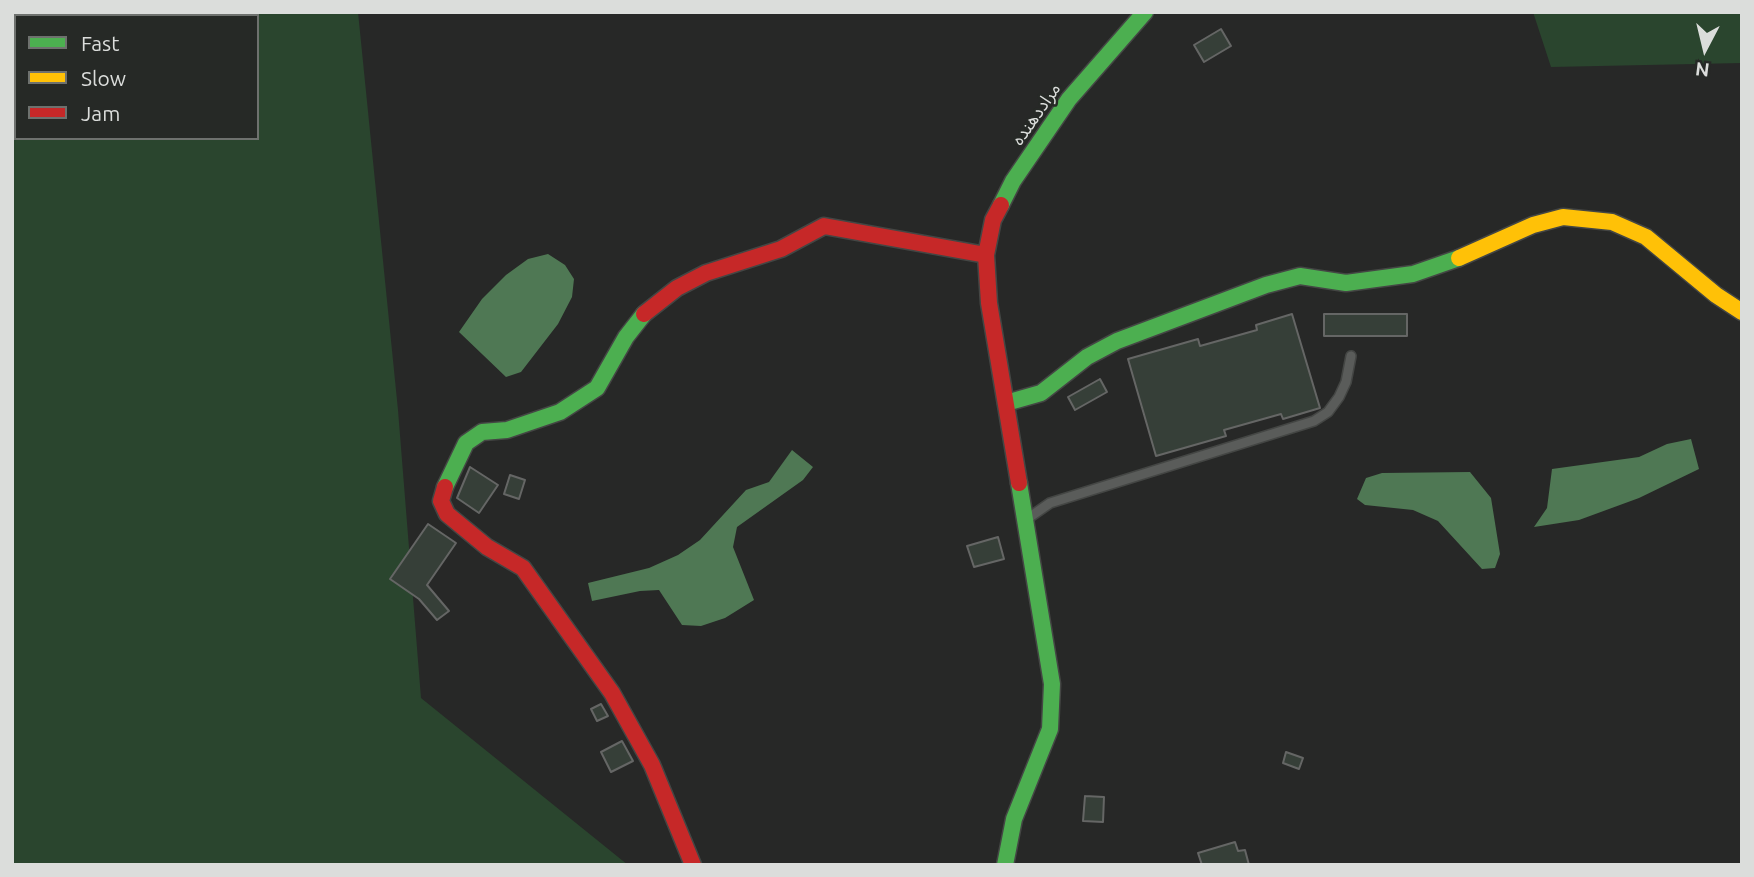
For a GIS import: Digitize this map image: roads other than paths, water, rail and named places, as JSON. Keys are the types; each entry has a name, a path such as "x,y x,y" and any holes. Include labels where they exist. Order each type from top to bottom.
{"street":[{"name":"مراددهنده","path":"1005,865 1014,819 1045,748 1052,708 1049,651 1023,522 989,303 986,255 993,220 1013,181 1069,99 1145,12"},
{"path":"1006,403 1041,393 1087,357 1117,341 1266,285 1300,276 1346,283 1413,274 1466,256 1533,225 1563,217 1612,222 1646,237 1716,295 1742,312"},
{"path":"693,865 652,765 612,693 560,616 523,568 488,548 447,514 441,500 447,479 466,443 482,432 507,430 579,403 597,388 626,337 647,310 677,288 706,273 781,249 824,226 986,255"}],"lane":[{"path":"1023,522 1050,503 1314,421 1328,412 1339,397 1346,382 1351,356"}]}
